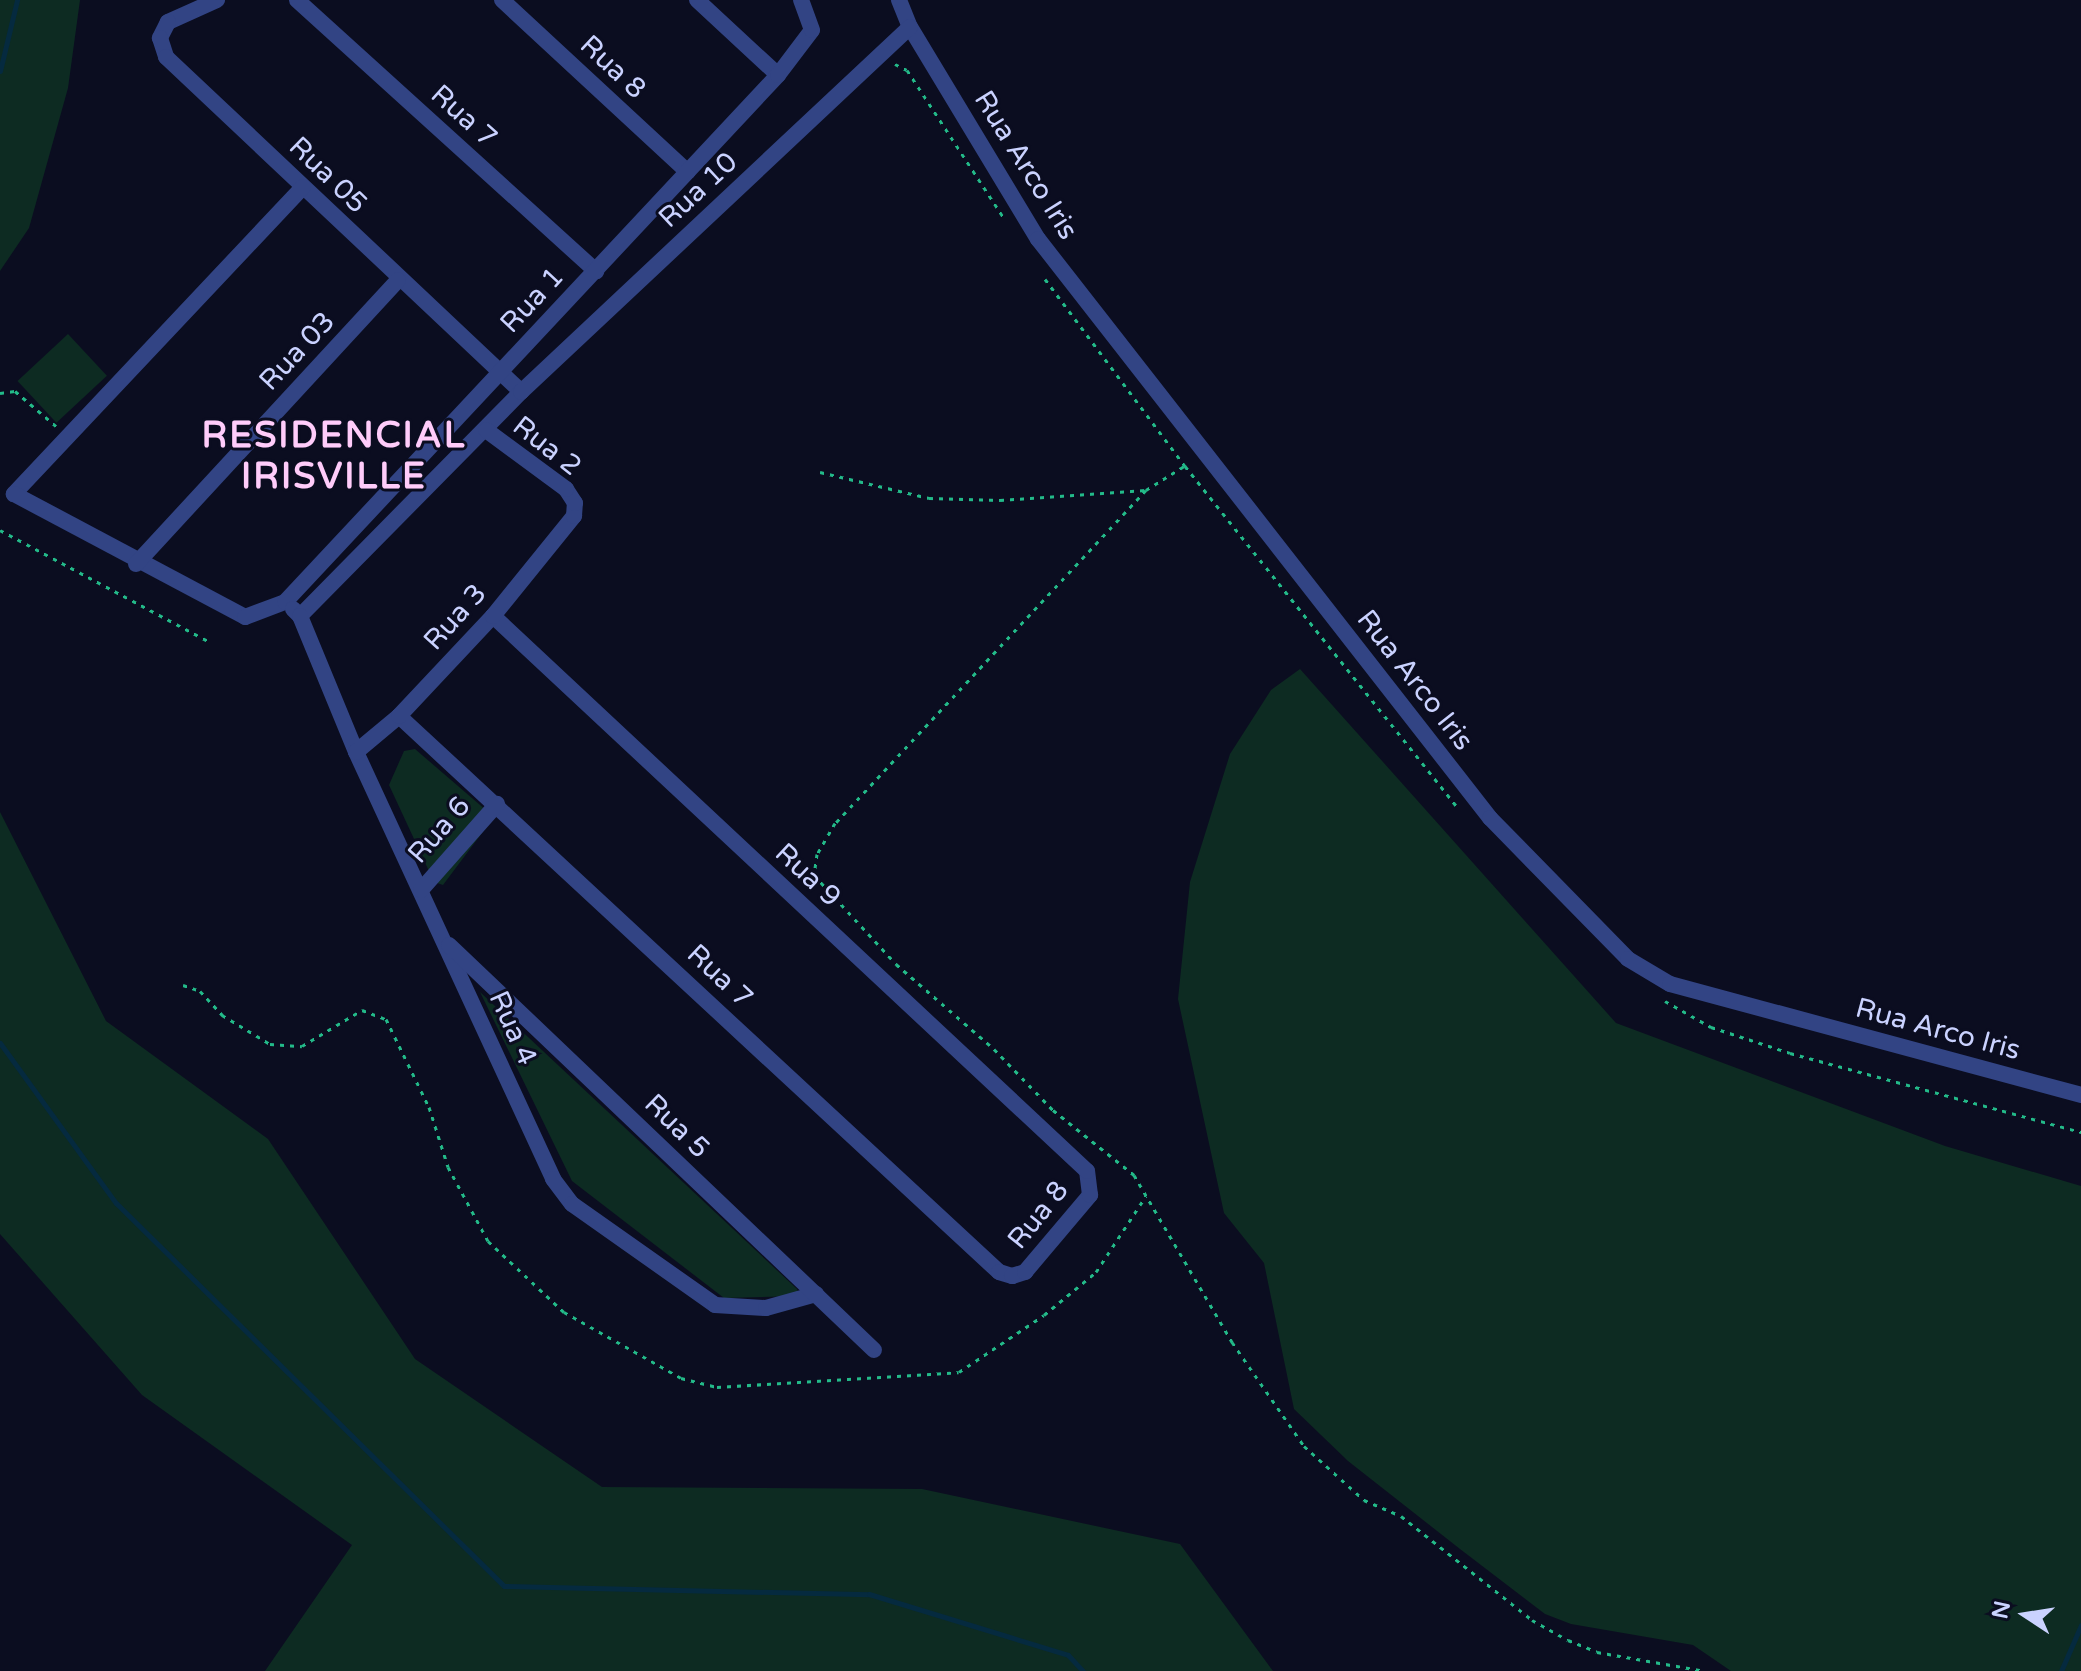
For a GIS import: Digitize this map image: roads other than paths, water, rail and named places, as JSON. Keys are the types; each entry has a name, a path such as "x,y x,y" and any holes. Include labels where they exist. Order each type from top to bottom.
{"street":[{"name":"Rua 05","path":"217,0 168,22 161,48 398,280 521,392"},
{"name":"Rua 7","path":"297,0 596,271"},
{"name":"Rua 8","path":"502,0 688,172"},
{"path":"697,0 778,75"},
{"name":"Rua 1","path":"303,187 14,494 136,564 245,617 285,602 778,75 812,30 801,0"},
{"name":"Rua Arco Iris","path":"899,0 910,27 1038,239 1490,818 1628,959 1670,984 2081,1095"},
{"name":"Rua 10","path":"521,392 910,27"},
{"name":"Rua 03","path":"136,564 398,280"},
{"path":"285,602 300,616 521,392"},
{"name":"Rua 2","path":"486,430 566,489 575,503"},
{"name":"Rua 3","path":"356,752 399,716 493,616 574,516 575,503"},
{"name":"Rua 4","path":"300,616 356,752 553,1179 572,1204 715,1305 766,1308 816,1294"},
{"name":"Rua 9","path":"493,616 1087,1171"},
{"name":"Rua 7","path":"399,716 1005,1275"},
{"name":"Rua 6","path":"421,890 497,804"},
{"name":"Rua 5","path":"444,940 874,1350"},
{"name":"Rua 8","path":"1005,1275 1025,1272 1090,1195 1087,1171"}],"waterway":[{"path":"0,71 17,0"},
{"path":"0,1043 116,1203 504,1586 869,1594 1068,1655 1083,1671"},
{"path":"2061,1671 2081,1625"}],"district":[{"name":"RESIDENCIAL IRISVILLE","path":"334,456"}]}
